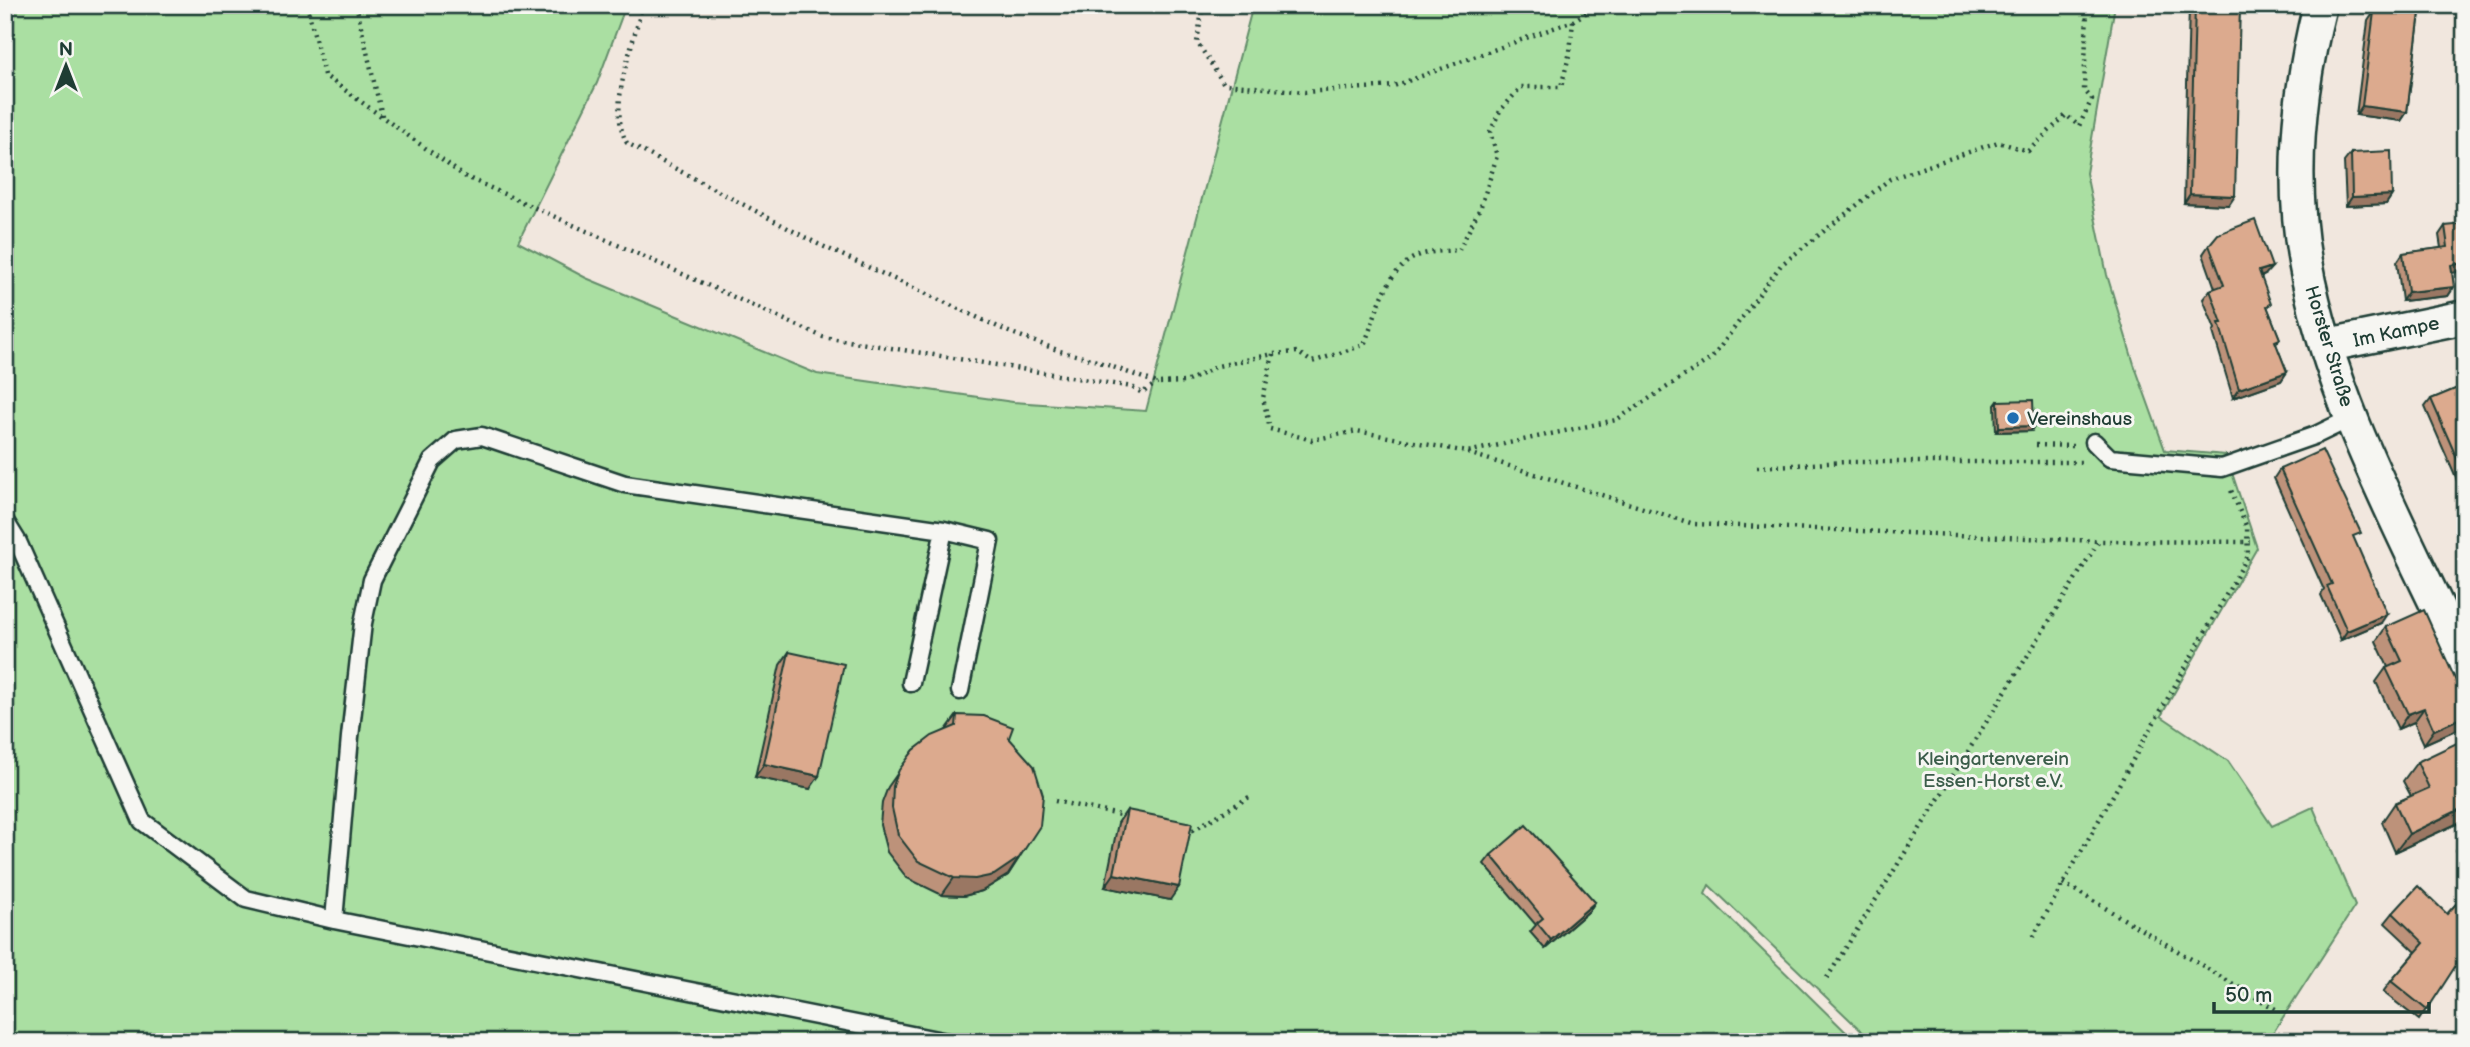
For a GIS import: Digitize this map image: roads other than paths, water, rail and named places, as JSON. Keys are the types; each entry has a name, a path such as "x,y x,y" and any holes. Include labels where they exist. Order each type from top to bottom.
{"street":[{"name":"Horster Straße","path":"2320,5 2299,127 2299,194 2305,262 2351,418 2465,665"},
{"name":"Im Kampe","path":"2328,345 2465,317"}],"lane":[{"path":"2101,449 2222,468 2316,435 2351,418"},
{"path":"334,920 363,623 372,579 432,461 456,440 482,436 625,484 944,530 990,541 960,691"},
{"path":"5,521 23,554 142,821 246,899 334,920 947,1042"},
{"path":"911,683 944,530"}],"place":[{"name":"Vereinshaus","path":"2013,418"}],"park label":[{"name":"Kleingartenverein Essen-Horst e.V.","path":"1993,769"}]}
